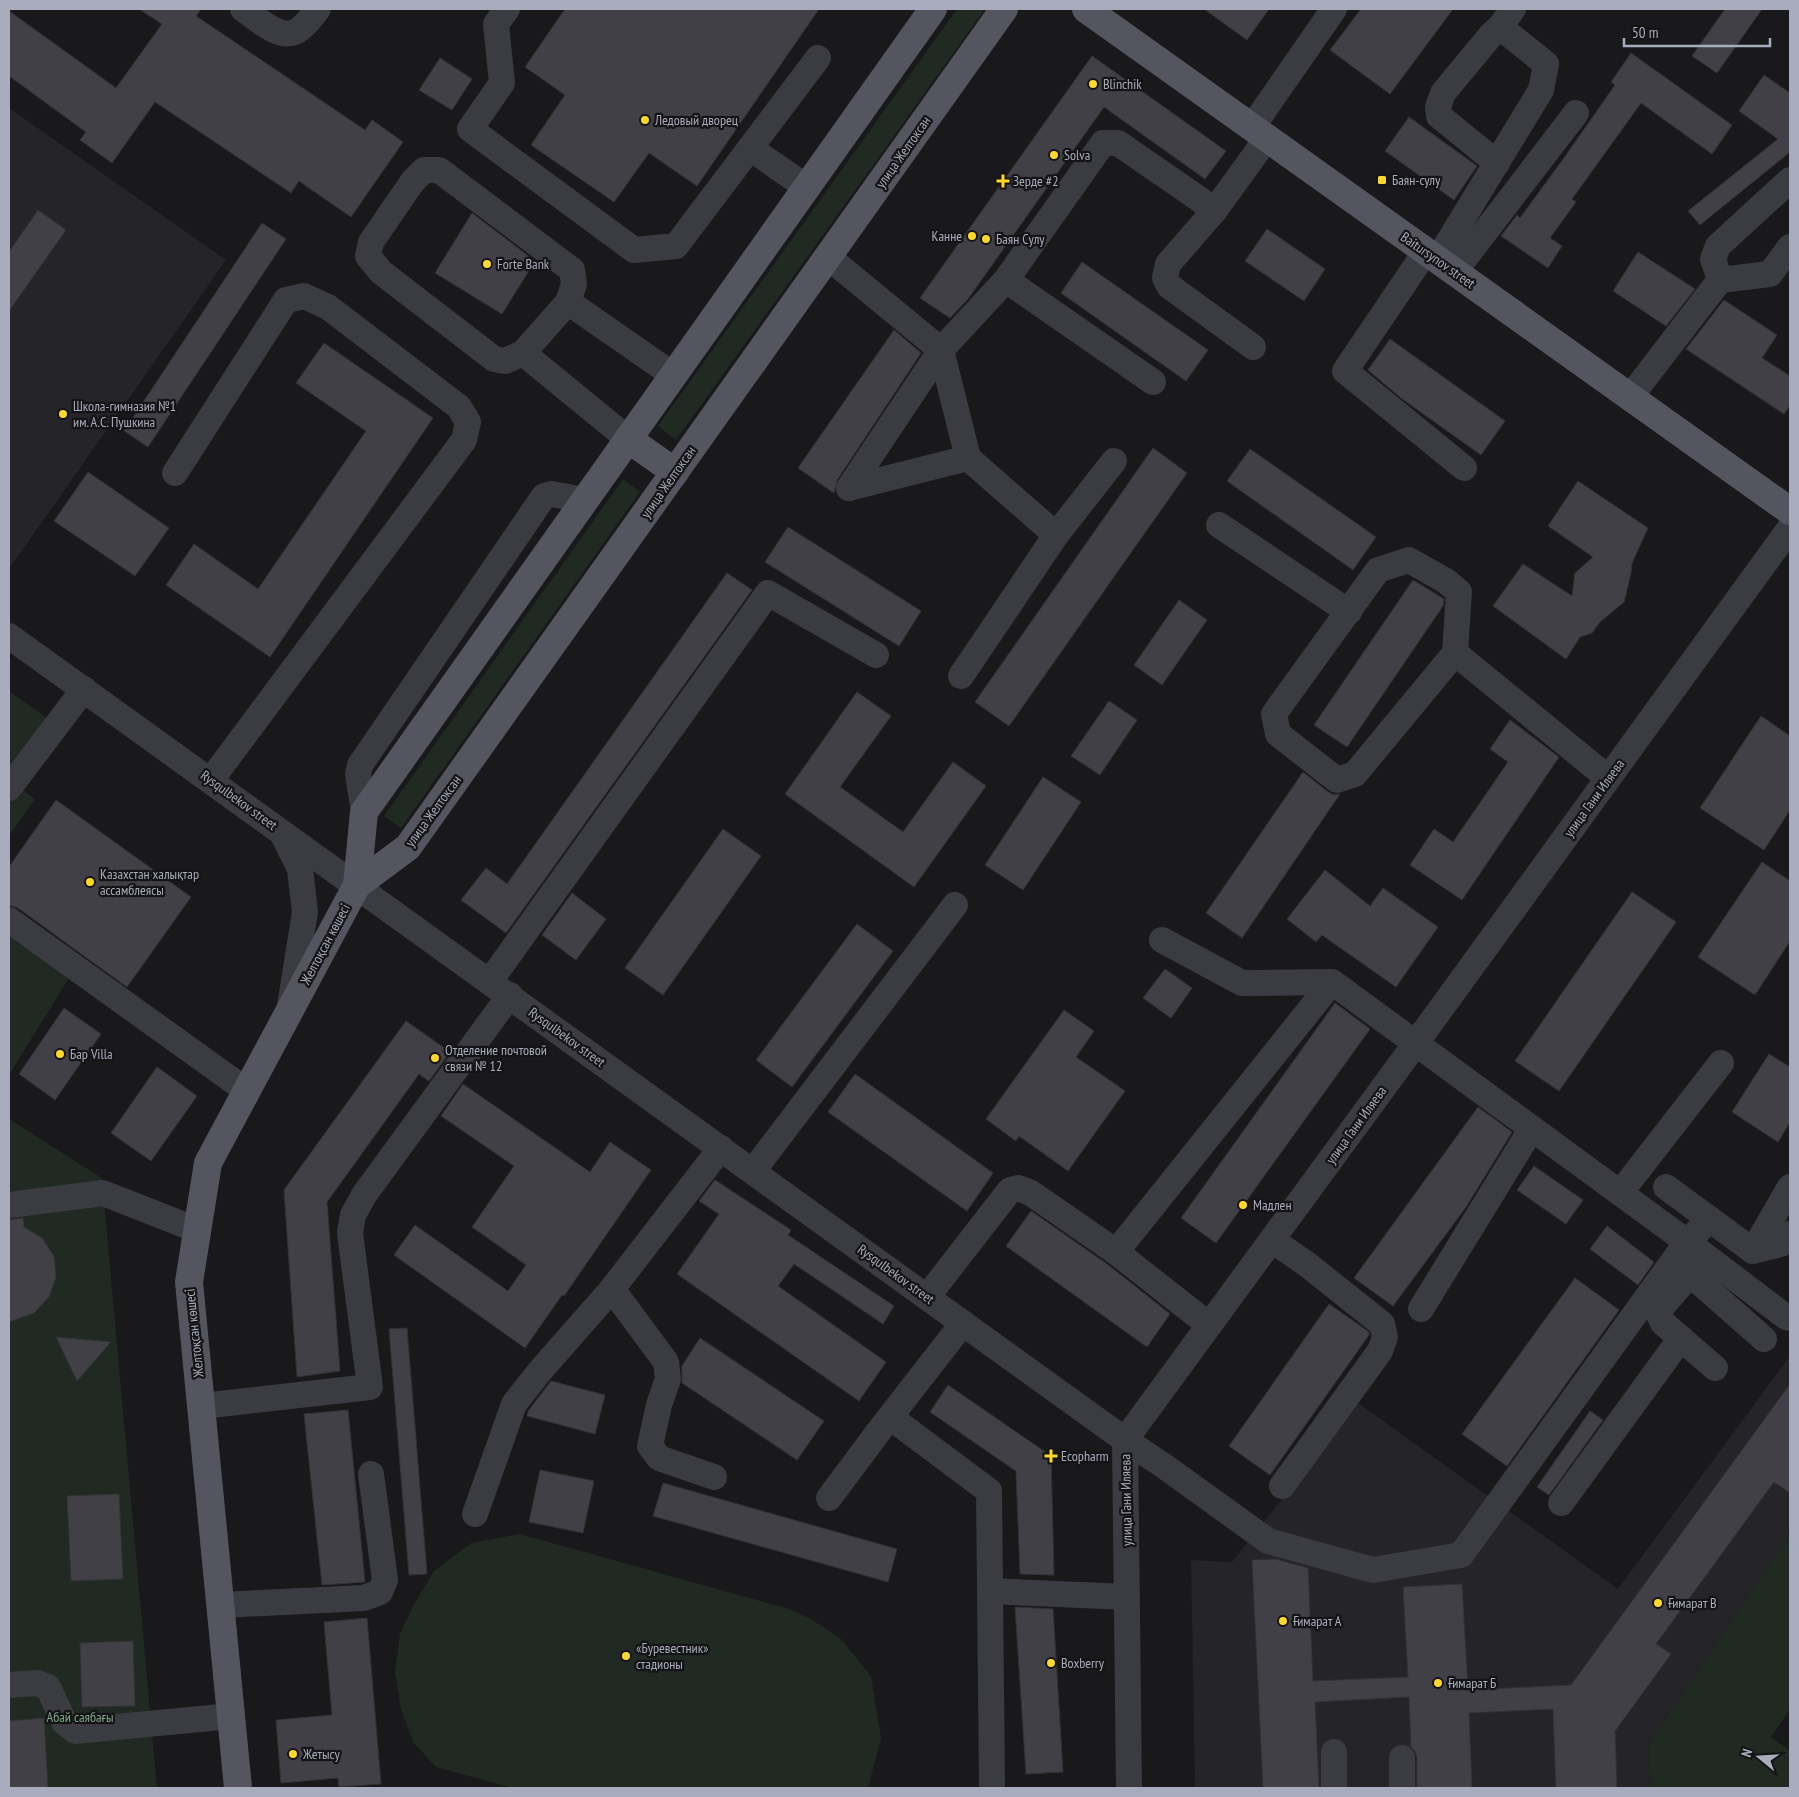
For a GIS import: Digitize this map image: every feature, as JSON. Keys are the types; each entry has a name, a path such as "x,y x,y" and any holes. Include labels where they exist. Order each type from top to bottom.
{"main road":[{"path":"357,885 364,812 933,9"},
{"name":"улица Желтоксан","path":"357,885 408,847 1004,9"},
{"name":"Baitursynov street","path":"1086,9 1790,511"},
{"path":"628,439 675,472"},
{"name":"Желтоқсан көшесі","path":"238,1788 189,1282 208,1163 357,885"}],"street":[{"path":"243,9 275,31 292,33 307,23 318,9"},
{"path":"507,9 496,24 502,83 470,129 634,250 676,246 818,58"},
{"path":"913,37 919,9"},
{"path":"1253,347 1169,286 1165,278 1168,264 1215,210 1259,132 1334,9"},
{"path":"1440,261 1541,90 1546,64 1507,18 1443,92 1438,107 1438,116 1497,164"},
{"path":"1464,468 1345,371 1440,261 1576,113"},
{"path":"968,458 849,488 941,350 1006,280 1103,143 1118,143 1215,210"},
{"path":"750,148 806,187"},
{"path":"424,170 439,170 572,270 574,284 568,302 523,354 505,361 494,359 381,272 368,256 371,242 413,181 424,170"},
{"path":"1720,280 1713,259 1718,246 1790,180"},
{"path":"1630,397 1720,280 1770,274 1790,246"},
{"path":"828,257 941,350 968,458 1056,534"},
{"path":"1006,280 1153,382"},
{"path":"175,474 286,300 304,296 328,307 459,407 468,422 464,440 211,780"},
{"path":"568,302 673,376"},
{"path":"523,354 628,439"},
{"path":"960,676 1056,534 1114,461"},
{"path":"364,812 358,774 360,765 544,496 551,494 585,500"},
{"path":"1219,525 1349,612"},
{"name":"улица Гани Иляева","path":"1129,1788 1125,1440 1790,528"},
{"path":"1409,560 1446,581 1459,592 1455,653 1355,774 1337,780 1278,734 1274,714 1378,570 1409,560"},
{"path":"202,1406 370,1387 350,1233 353,1215 364,1195 500,988 768,593 876,655"},
{"name":"Rysqulbekov street","path":"9,636 1268,1541 1373,1570 1461,1555 1687,1242 1710,1219"},
{"path":"1455,653 1608,778"},
{"path":"9,788 84,689"},
{"path":"281,831 300,869 305,912 289,1013"},
{"path":"753,1172 955,906"},
{"path":"9,920 247,1091"},
{"path":"1162,940 1242,983 1332,982 1687,1242 1786,1317 1790,1318"},
{"path":"1116,1252 1332,982"},
{"path":"1620,1193 1721,1064"},
{"path":"1420,1310 1532,1128"},
{"path":"475,1514 514,1404 540,1371 612,1289 721,1148"},
{"path":"1666,1187 1753,1251"},
{"path":"1753,1251 1790,1187"},
{"path":"927,1297 1010,1190 1018,1188 1031,1193 1116,1252 1209,1325"},
{"path":"9,1205 103,1193 197,1230"},
{"path":"1753,1251 1781,1244 1790,1234"},
{"path":"1272,1240 1308,1265 1382,1324 1386,1337 1380,1351 1282,1486"},
{"path":"1687,1242 1690,1274 1764,1338"},
{"path":"1690,1274 1660,1309 1660,1317 1663,1323 1715,1368"},
{"path":"612,1289 666,1362 668,1379 659,1405 650,1446 658,1458 714,1477"},
{"path":"829,1498 963,1323"},
{"path":"1560,1503 1681,1338"},
{"path":"890,1417 989,1491 992,1788"},
{"path":"221,1605 364,1598 380,1592 385,1580 371,1474"},
{"path":"990,1591 1127,1597"},
{"path":"9,1685 37,1683 48,1687 64,1722 75,1731 231,1716"},
{"path":"1334,1752 1334,1788"},
{"path":"1402,1758 1402,1788"}],"shaded area":[{"name":"Школа-гимназия №1 им. А.С. Пушкина","path":"9,108 226,260 9,569"},
{"path":"1790,1356 1790,1533 1648,1744 1651,1788 1195,1788 1191,1560 1232,1562 1358,1403 1618,1589"}],"green space":[{"path":"957,9 985,9 676,440 658,426"},
{"path":"623,479 640,492 401,828 384,816"},
{"path":"9,691 55,724 13,783 35,799 9,836"},
{"path":"9,919 72,973 9,1075"},
{"name":"Абай саябағы","path":"9,1119 102,1178 157,1788 9,1788"},
{"path":"1790,1533 1790,1709 1771,1737 1790,1751 1790,1788 1651,1788 1648,1744"},
{"name":"«Буревестник» стадионы","path":"520,1534 789,1609 811,1619 841,1639 871,1676 881,1738 868,1788 513,1788 436,1767 413,1742 401,1709 395,1672 400,1634 412,1608 434,1571 471,1543"}],"building":[{"path":"139,9 201,9 196,16 365,130 372,120 403,142 351,217 299,181 291,193 155,102 112,163 80,140 86,132 9,76 9,11 116,88 162,24"},
{"name":"Ледовый дворец","path":"565,9 819,9 697,186 649,153 614,202 531,145 565,95 525,67"},
{"path":"1204,9 1269,9 1247,40"},
{"path":"1361,9 1453,9 1390,94 1330,50"},
{"path":"1725,9 1762,9 1717,73 1692,56"},
{"path":"1631,53 1732,125 1712,154 1641,103 1572,199 1576,202 1550,238 1562,246 1548,268 1501,236 1517,215 1520,218 1564,158 1615,85 1611,82"},
{"name":"Баян Сулу","path":"1092,56 1226,151 1205,179 1104,107 968,299 950,318 920,298"},
{"path":"440,58 472,79 452,110 419,90"},
{"path":"1764,75 1790,93 1790,152 1700,225 1688,211 1778,139 1739,111"},
{"path":"1409,117 1477,166 1454,200 1385,151"},
{"path":"38,210 66,230 9,311 9,252"},
{"path":"472,213 535,261 502,314 435,273"},
{"path":"262,223 286,239 148,447 124,431"},
{"path":"1267,229 1325,269 1304,301 1245,261"},
{"path":"1638,252 1695,289 1666,326 1613,291"},
{"path":"1082,262 1208,350 1186,381 1061,293"},
{"path":"1724,300 1777,335 1762,358 1790,376 1790,405 1784,414 1686,349"},
{"path":"894,330 921,353 837,480 834,493 798,468"},
{"path":"1390,339 1505,421 1481,455 1401,398 1368,370"},
{"path":"324,343 433,418 270,657 166,585 194,544 258,589 366,431 296,383"},
{"path":"1153,448 1187,473 1009,726 975,702"},
{"path":"1250,449 1376,537 1353,570 1227,481"},
{"path":"88,472 169,528 135,576 54,521"},
{"path":"1578,481 1648,528 1632,563 1624,602 1600,622 1592,633 1580,637 1566,659 1493,606 1523,564 1572,596 1575,573 1593,557 1548,526"},
{"path":"788,527 921,611 899,646 765,562"},
{"path":"727,573 752,590 506,933 461,900 486,868 507,884"},
{"path":"1413,580 1444,599 1443,606 1347,747 1314,725"},
{"path":"1179,600 1207,620 1162,685 1134,665"},
{"path":"857,692 891,716 840,787 903,832 953,762 986,786 914,887 785,794"},
{"path":"1109,701 1137,720 1100,775 1071,756"},
{"path":"1761,716 1790,736 1790,810 1764,850 1700,808"},
{"path":"1510,720 1559,757 1462,900 1410,865 1434,829 1453,842 1508,762 1490,749"},
{"path":"1303,772 1328,792 1334,795 1340,794 1242,938 1206,913"},
{"path":"1043,777 1081,802 1023,890 985,865"},
{"name":"Казахстан халықтар ассамблеясы","path":"56,800 191,897 127,987 18,908 9,905 9,867"},
{"path":"723,829 761,856 663,995 625,968"},
{"path":"1762,862 1790,881 1790,941 1755,995 1698,957"},
{"path":"1325,870 1370,906 1383,888 1438,927 1396,987 1322,935 1316,942 1287,919"},
{"path":"1632,892 1676,922 1559,1091 1515,1061"},
{"path":"572,893 606,919 576,960 542,935"},
{"path":"857,924 893,951 792,1087 756,1060"},
{"path":"1165,969 1192,988 1171,1018 1143,998"},
{"path":"1335,1003 1370,1029 1216,1243 1181,1218"},
{"name":"Бар Villa","path":"64,1008 101,1034 55,1100 19,1074"},
{"path":"1064,1010 1094,1031 1076,1057 1125,1091 1068,1171 1019,1136 1016,1141 986,1119"},
{"path":"406,1021 450,1052 429,1081 419,1074 327,1202 340,1371 297,1377 284,1190"},
{"path":"1769,1054 1790,1067 1790,1122 1778,1142 1732,1112"},
{"path":"157,1067 197,1096 151,1161 111,1133"},
{"path":"855,1074 993,1173 967,1211 828,1112"},
{"path":"463,1084 590,1172 610,1142 651,1170 564,1296 562,1295 525,1348 394,1255 415,1225 508,1291 526,1265 472,1227 514,1166 441,1116"},
{"path":"1478,1107 1512,1132 1466,1207 1393,1306 1354,1278"},
{"path":"1534,1166 1583,1200 1566,1224 1517,1190"},
{"path":"715,1180 791,1230 788,1235 894,1306 883,1324 794,1264 778,1286 886,1362 859,1401 677,1274 719,1214 699,1201"},
{"path":"1031,1211 1107,1264 1170,1314 1147,1347 1006,1246"},
{"path":"23,1218 24,1227 42,1238 54,1256 56,1277 49,1297 34,1313 9,1322 9,1220"},
{"path":"1607,1226 1654,1262 1638,1285 1590,1249"},
{"path":"1575,1278 1619,1310 1507,1466 1462,1434"},
{"path":"1329,1304 1369,1332 1369,1335 1270,1475 1229,1446"},
{"path":"407,1328 427,1574 409,1575 389,1329"},
{"path":"56,1337 111,1342 77,1381"},
{"path":"700,1338 824,1421 797,1460 682,1383 682,1366"},
{"path":"551,1381 605,1395 595,1434 527,1416 529,1410"},
{"path":"1790,1384 1790,1493 1774,1482 1656,1644 1671,1654 1615,1731 1617,1788 1556,1788 1553,1709 1469,1713 1472,1788 1417,1788 1417,1758 1415,1751 1411,1747 1409,1697 1315,1702 1319,1788 1263,1788 1252,1560 1275,1559 1308,1568 1313,1681 1408,1677 1403,1587 1462,1584 1468,1690 1571,1685"},
{"path":"948,1385 1051,1456 1054,1575 1020,1574 1016,1471 930,1412"},
{"path":"348,1410 365,1582 322,1585 304,1414"},
{"path":"1590,1411 1603,1420 1549,1495 1537,1487"},
{"path":"540,1470 594,1481 583,1533 529,1522"},
{"path":"663,1483 897,1549 888,1582 653,1516"},
{"path":"119,1494 123,1579 71,1581 67,1496"},
{"path":"1015,1607 1053,1609 1063,1772 1026,1774"},
{"path":"367,1618 381,1784 339,1787 338,1778 281,1783 276,1720 332,1715 324,1622"},
{"path":"133,1641 135,1706 82,1707 80,1643"},
{"path":"44,1718 48,1788 9,1788 9,1721"}],"place":[{"name":"Blinchik","path":"1093,84"},
{"name":"Ледовый дворец","path":"645,120"},
{"name":"Solva","path":"1054,155"},
{"name":"Баян-сулу","path":"1382,180"},
{"name":"Зерде #2","path":"1003,181"},
{"name":"Канне","path":"972,236"},
{"name":"Баян Сулу","path":"986,239"},
{"name":"Forte Bank","path":"487,264"},
{"name":"Школа-гимназия №1 им. А.С. Пушкина","path":"63,414"},
{"name":"Казахстан халықтар ассамблеясы","path":"90,882"},
{"name":"Бар Villa","path":"60,1054"},
{"name":"Отделение почтовой связи № 12","path":"435,1058"},
{"name":"Мадлен","path":"1243,1205"},
{"name":"Ecopharm","path":"1051,1456"},
{"name":"Ғимарат В","path":"1658,1603"},
{"name":"Ғимарат А","path":"1283,1621"},
{"name":"«Буревестник» стадионы","path":"626,1656"},
{"name":"Boxberry","path":"1051,1663"},
{"name":"Ғимарат Б","path":"1438,1683"},
{"name":"Жетысу","path":"293,1754"}]}
